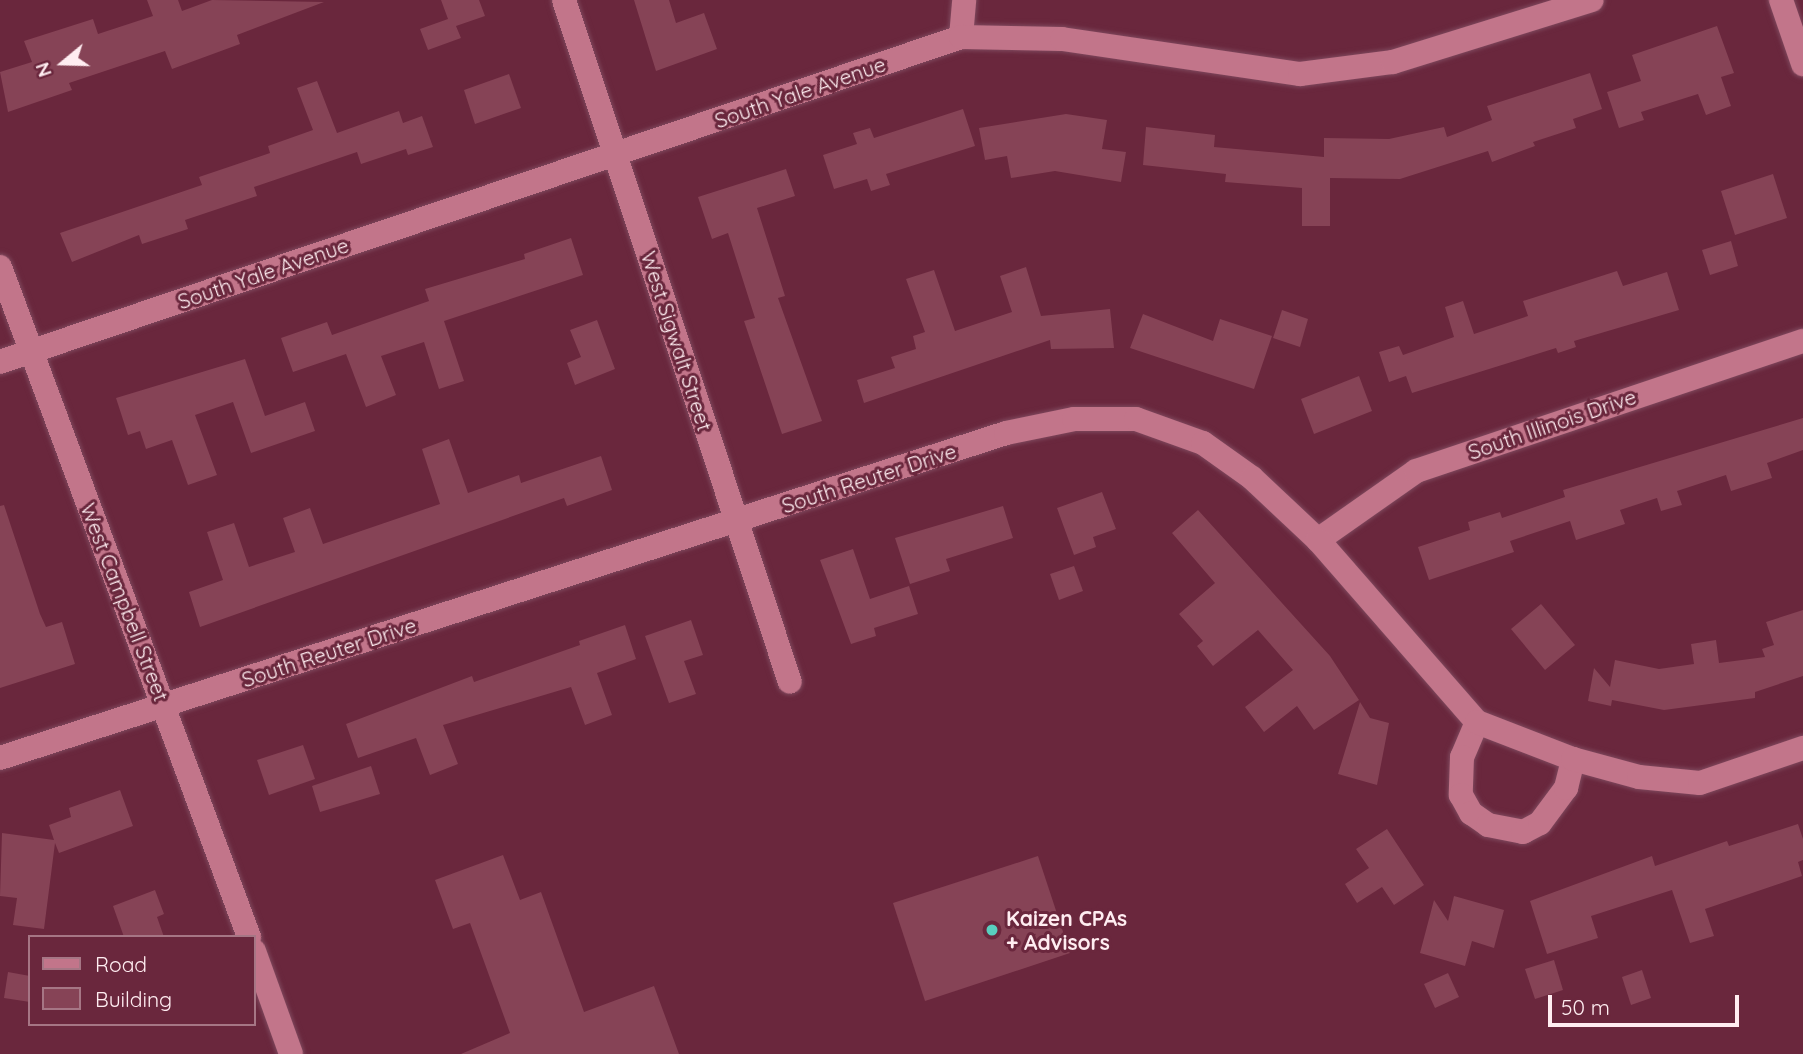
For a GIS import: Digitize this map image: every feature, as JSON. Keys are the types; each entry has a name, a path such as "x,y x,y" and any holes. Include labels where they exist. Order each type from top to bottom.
{"street":[{"name":"West Sigwalt Street","path":"564,0 790,682"},
{"path":"961,37 964,0"},
{"name":"South Yale Avenue","path":"0,362 961,37 1062,39 1300,74 1393,62 1592,0"},
{"path":"1781,0 1803,64"},
{"name":"West Campbell Street","path":"0,267 248,935"},
{"name":"South Illinois Drive","path":"1318,540 1416,471 1803,341"},
{"name":"South Reuter Drive","path":"0,758 1006,433 1074,419 1136,419 1203,443 1252,478 1318,540 1412,653 1477,722 1573,759 1639,777 1700,783 1803,748"},
{"path":"1477,722 1462,757 1461,795 1471,813 1488,825 1523,832 1540,824 1566,788 1573,759"},
{"path":"256,956 291,1054"}],"building":[{"path":"147,0 178,0 182,11 212,0 324,2 237,35 240,44 172,69 165,51 69,83 72,90 8,112 0,72 32,62 24,41 93,19 98,34 153,16"},
{"path":"441,0 479,0 485,16 456,26 461,38 428,50 420,29 448,19"},
{"path":"634,0 669,0 676,23 704,13 717,49 656,71"},
{"path":"1717,26 1734,73 1721,77 1731,106 1706,115 1698,94 1641,112 1644,120 1619,128 1607,92 1641,81 1632,55"},
{"path":"1590,73 1602,109 1573,119 1576,128 1533,142 1535,146 1492,162 1488,151 1400,179 1330,178 1330,226 1302,226 1302,188 1225,182 1226,174 1143,165 1146,127 1215,135 1214,147 1324,157 1324,138 1389,139 1444,127 1447,137 1492,120 1487,106"},
{"path":"509,74 521,108 475,124 464,90"},
{"path":"317,81 337,133 399,111 403,123 422,116 433,147 408,155 406,149 361,164 357,152 254,187 257,196 185,220 188,229 142,244 139,235 72,262 60,233 202,185 199,177 270,153 268,146 313,130 297,88"},
{"path":"963,109 975,146 886,174 890,185 871,191 867,179 834,189 823,155 857,144 853,133 870,128 874,138"},
{"path":"1066,114 1107,120 1102,149 1126,152 1121,182 1055,171 1011,178 1007,156 985,160 979,128"},
{"path":"786,169 795,196 757,208 785,296 778,298 822,421 782,434 744,321 755,318 728,233 712,239 698,197"},
{"path":"1773,174 1787,218 1735,235 1721,191"},
{"path":"571,238 583,275 444,321 464,381 439,389 424,342 381,356 396,395 366,407 346,354 293,372 281,338 327,322 332,335 429,301 425,289 525,259 524,254"},
{"path":"1731,241 1738,266 1710,275 1702,250"},
{"path":"1026,267 1041,316 1110,309 1114,348 1051,349 1050,340 864,403 857,380 895,368 891,357 916,349 913,336 925,332 906,279 934,270 955,331 1012,312 1000,276"},
{"path":"1617,271 1623,286 1667,272 1679,310 1574,341 1576,347 1558,353 1556,348 1412,393 1406,376 1389,382 1379,352 1399,346 1403,355 1454,337 1445,307 1463,301 1474,334 1528,316 1523,301"},
{"path":"1282,310 1308,319 1300,347 1273,338"},
{"path":"1143,314 1213,341 1220,319 1272,336 1254,389 1130,348"},
{"path":"597,320 615,369 575,385 567,363 581,357 570,330"},
{"path":"245,359 265,416 305,402 315,431 251,453 233,402 195,415 217,475 188,485 172,440 146,449 140,431 128,435 116,398"},
{"path":"1359,376 1372,411 1314,434 1301,399"},
{"path":"1803,418 1803,450 1767,463 1772,478 1731,491 1726,475 1677,491 1682,505 1661,511 1657,498 1620,510 1625,524 1576,540 1570,521 1510,541 1514,552 1429,580 1418,547 1470,530 1468,522 1500,512 1502,518 1565,497 1563,490"},
{"path":"449,439 468,493 519,475 521,483 601,456 612,490 567,506 564,498 200,627 189,592 223,580 207,532 234,523 249,567 295,552 283,518 310,508 323,544 440,504 422,449"},
{"path":"1102,492 1116,529 1093,537 1096,547 1074,555 1057,508"},
{"path":"4,505 40,614 46,627 62,622 75,664 0,688 0,506"},
{"path":"1003,506 1013,538 946,559 950,571 910,584 895,538"},
{"path":"1198,510 1330,656 1359,700 1314,730 1297,706 1264,732 1245,707 1293,670 1258,630 1213,666 1197,646 1203,641 1179,614 1215,583 1172,533"},
{"path":"853,549 870,599 909,586 918,614 874,628 876,636 851,644 820,560"},
{"path":"1074,566 1083,591 1059,600 1050,574"},
{"path":"1541,604 1575,645 1545,670 1511,629"},
{"path":"1803,610 1803,676 1755,692 1755,698 1664,710 1612,700 1611,706 1588,701 1594,668 1610,687 1615,660 1659,669 1694,664 1691,644 1716,640 1719,663 1765,657 1762,649 1774,645 1766,622"},
{"path":"691,620 703,655 684,661 696,694 669,703 645,636"},
{"path":"625,625 636,659 597,673 612,715 585,725 571,687 443,725 458,764 430,775 416,738 358,758 346,724 472,676 474,682 580,645 579,641"},
{"path":"1360,702 1370,718 1389,723 1377,785 1338,774"},
{"path":"303,745 315,779 269,795 257,760"},
{"path":"371,766 380,794 320,812 312,786"},
{"path":"120,790 133,826 59,853 55,843 44,929 13,925 17,898 0,896 2,833 54,840 49,825 71,817 69,808"},
{"path":"1798,824 1803,839 1803,860 1798,862 1802,876 1705,909 1714,936 1690,943 1672,890 1591,916 1598,938 1547,954 1530,901 1652,856 1655,866 1727,841 1729,846"},
{"path":"1387,829 1424,885 1394,905 1382,887 1357,903 1345,884 1369,868 1356,849"},
{"path":"503,855 520,900 541,892 584,1012 654,986 679,1054 461,1054 510,1033 470,923 453,929 435,880"},
{"path":"1038,856 1070,953 925,1001 893,903"},
{"path":"155,890 164,914 157,917 163,935 123,935 113,906"},
{"path":"1454,896 1504,910 1494,948 1472,941 1465,966 1420,953 1434,900 1448,921"},
{"path":"1554,960 1563,990 1535,999 1525,969"},
{"path":"1642,970 1651,998 1631,1005 1622,977"},
{"path":"8,972 28,976 28,1002 4,998"},
{"path":"1448,973 1459,997 1435,1008 1424,984"}],"place":[{"name":"Kaizen CPAs + Advisors","path":"992,930"}]}
